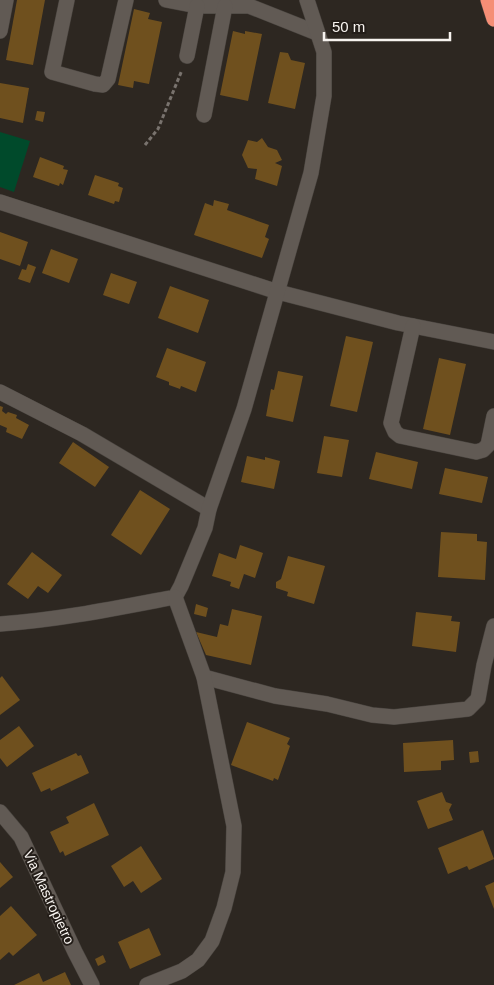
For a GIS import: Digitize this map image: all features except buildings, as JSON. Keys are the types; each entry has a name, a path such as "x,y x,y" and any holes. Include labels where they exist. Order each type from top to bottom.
{"highway":[{"path":"488,0 494,19"}],"street":[{"path":"0,31 6,0"},
{"path":"68,0 52,72 102,85 108,79 126,0"},
{"path":"166,0 197,6 255,3 317,33"},
{"path":"147,985 182,971 198,960 212,941 224,908 233,872 234,826 204,677 175,597 205,528 209,509 244,409 311,172 324,96 324,52 307,0"},
{"path":"187,56 197,6"},
{"path":"204,115 225,6"},
{"path":"0,202 278,292 413,326 494,342"},
{"path":"413,326 391,423 395,432 400,436 476,452 483,450 488,445 494,416"},
{"path":"0,392 82,434 209,509"},
{"path":"0,624 80,614 175,597"},
{"path":"204,677 275,696 326,704 372,715 394,717 468,709 478,699 494,626"},
{"name":"Via Mastropietro","path":"0,812 21,838 92,985"}],"path":[{"path":"145,145 158,129 187,56"}],"green space":[{"path":"0,132 30,141 14,192 0,187"}]}
